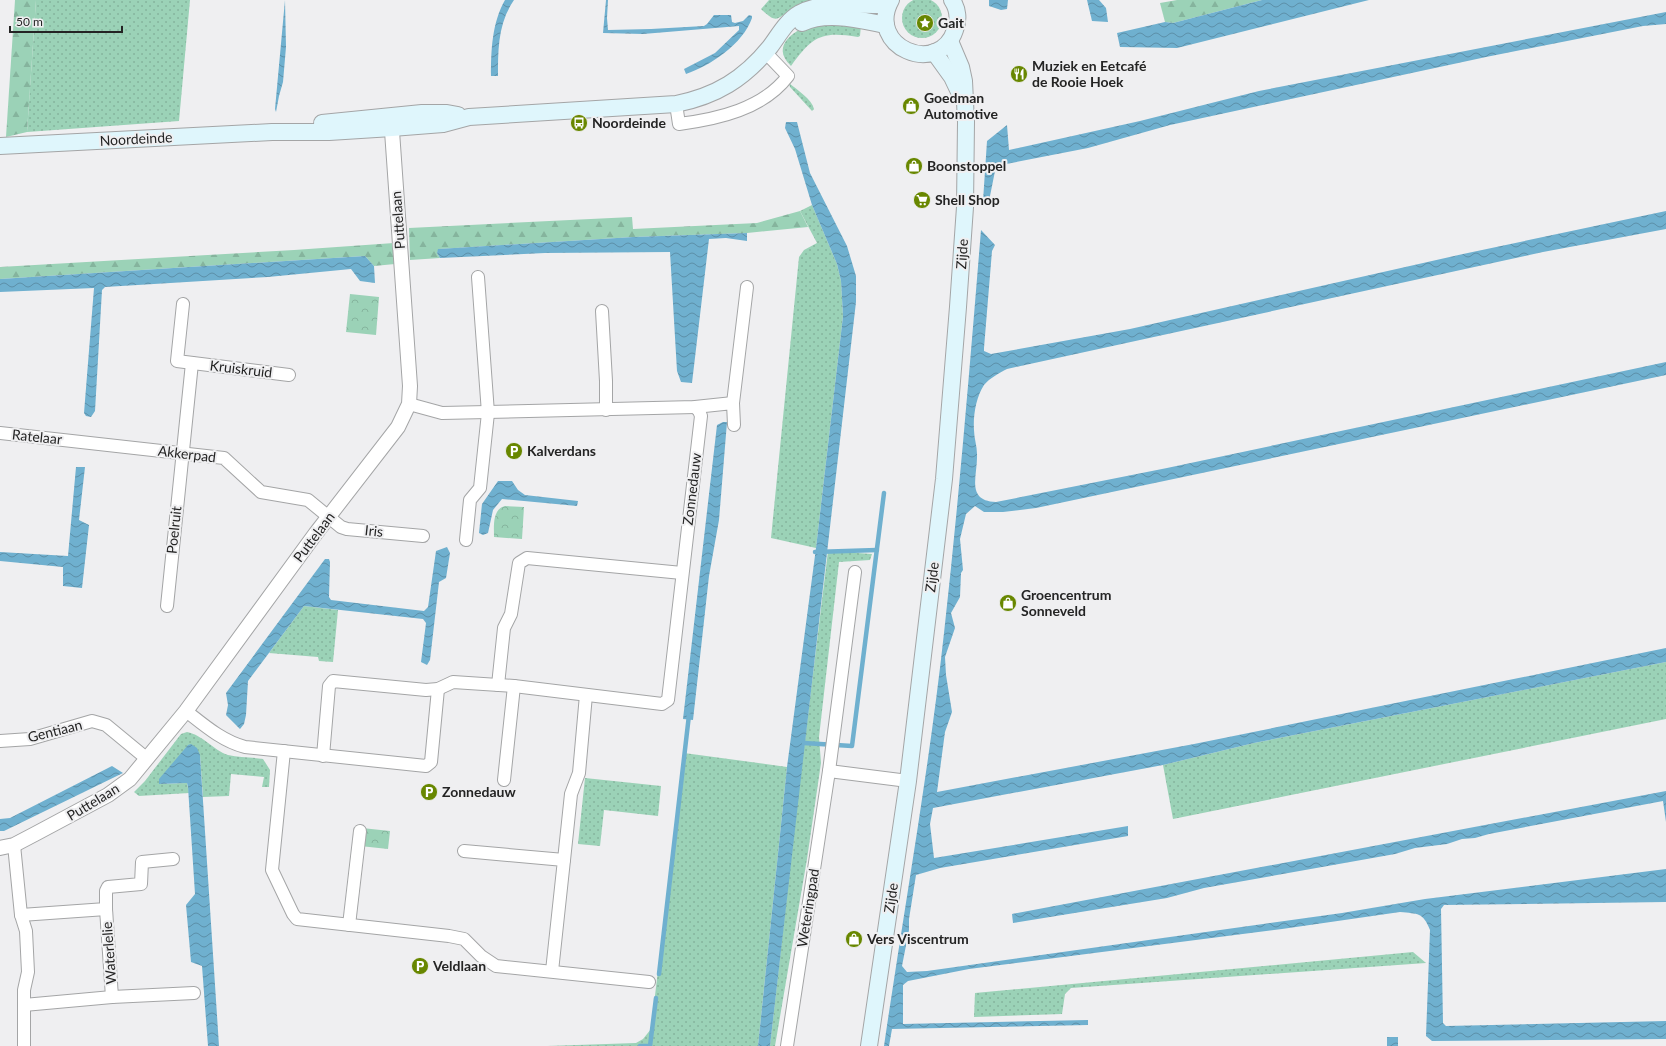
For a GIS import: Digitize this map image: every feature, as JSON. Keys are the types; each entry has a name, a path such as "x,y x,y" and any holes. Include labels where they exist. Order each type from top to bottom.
{"main road":[{"path":"889,3 886,25 890,36 903,50 921,54 934,52 945,46 950,41 956,29 957,22 956,9 952,0"},
{"name":"Noordeinde","path":"0,146 272,132 328,121 392,122 447,113 469,117 676,104 693,101 719,91 743,75 766,52 778,37 787,22 800,13 828,6 889,3"},
{"name":"Noordeinde","path":"778,37 807,21 827,18 853,19 886,25"},
{"name":"Zijde","path":"869,1046 908,781 944,479 963,245 966,161 964,82 961,67 950,41"},
{"name":"Zijde","path":"934,52 952,77 965,105"}],"street":[{"path":"676,104 679,124 707,120 731,113 760,100 781,85 788,76 766,52"},
{"name":"Puttelaan","path":"0,848 14,845 108,795 130,779 186,711 329,517 398,427 409,404 410,386 392,122"},
{"path":"466,540 470,500 480,488 488,413 478,276"},
{"path":"734,425 733,403 747,287"},
{"name":"Kruiskruid","path":"183,304 176,361 289,375"},
{"path":"602,311 606,410"},
{"name":"Kruiskruid","path":"182,453 192,363"},
{"path":"409,404 442,413 488,413 695,407 733,403"},
{"name":"Zonnedauw","path":"323,756 329,686 333,681 426,690 438,689 453,682 514,686 662,704 668,700 701,416 695,407"},
{"name":"Ratelaar","path":"0,433 73,440"},
{"name":"Akkerpad","path":"73,440 224,458 261,492 308,500 329,517"},
{"name":"Poelruit","path":"166,606 182,453"},
{"name":"Iris","path":"329,517 341,527 347,529 423,536"},
{"path":"498,685 504,628 511,614 519,563 522,560 527,558 682,573"},
{"name":"Weteringpad","path":"787,1046 834,740 856,572"},
{"path":"504,780 514,686"},
{"path":"186,711 218,735 233,744 245,747 426,766 432,762 438,689"},
{"path":"552,971 571,794 579,773 586,695"},
{"name":"Gentiaan","path":"0,741 30,739 92,721 106,725 146,758"},
{"path":"284,751 272,870 293,914 297,919 464,939 481,956 496,966 649,982"},
{"path":"829,771 908,781"},
{"path":"349,925 360,831"},
{"path":"14,845 21,915 26,931 28,972 24,990 24,1046"},
{"path":"464,851 564,860"},
{"name":"Waterlelie","path":"112,997 106,891 108,887 141,884 142,862 173,859"},
{"name":"Waterlelie","path":"21,915 106,909"},
{"name":"Waterlelie","path":"24,1005 112,997 194,993"}],"green space":[{"path":"922,-2 936,4 942,18 936,32 922,38 908,32 902,18 908,4"},
{"path":"15,0 36,0 27,132 6,137"},
{"path":"36,0 190,0 179,121 27,132"},
{"path":"769,0 818,0 794,9 775,19 761,9"},
{"path":"1177,0 1262,0 1173,23 1165,22 1160,3"},
{"path":"815,23 861,25 860,36 835,35 819,38 806,48 791,66 785,58 783,51 784,45 793,34 800,29"},
{"path":"789,83 804,95 813,105 814,109 812,111 790,87"},
{"path":"812,205 837,264 841,281 843,316 816,548 771,538 799,257 804,250 817,243 800,211"},
{"path":"800,211 808,227 747,233 633,237 439,249 437,253 440,258 410,260 409,228 632,217 633,229 757,223"},
{"path":"394,243 395,264 374,266 365,256 0,279 0,267"},
{"path":"350,294 379,297 376,335 346,332"},
{"path":"505,506 524,507 522,539 494,537 496,514"},
{"path":"828,551 872,554 870,560 839,562 819,737 821,763 807,859 775,1046 770,1046 798,797"},
{"path":"304,606 338,610 333,662 319,661 318,657 269,653"},
{"path":"1666,662 1666,719 1173,819 1163,765 1254,743"},
{"path":"187,732 198,736 228,755 263,759 270,770 269,787 262,787 264,777 231,774 229,796 203,797 200,755 159,784 187,783 189,793 139,796 134,792 145,781 181,734"},
{"path":"684,753 787,767 758,1046 547,1046 636,1043 643,1039 651,1029"},
{"path":"585,778 661,786 658,816 604,810 600,846 578,844"},
{"path":"362,828 390,831 388,849 360,846"},
{"path":"1413,952 1426,963 1071,988 1065,994 1062,1014 974,1017 975,993"}],"water":[{"path":"285,0 286,47 283,82 276,112 275,109"},
{"path":"505,0 514,0 505,18 500,36 498,76 491,76 493,37 497,18"},
{"path":"606,0 608,0 608,30 704,26 714,15 731,15 732,22 735,23 743,21 749,15 752,16 752,18 748,28 725,53 705,66 686,74 684,69 715,53 739,30 739,26 643,34 603,33"},
{"path":"989,0 1008,0 1007,9 1001,10 989,6"},
{"path":"1087,0 1099,0 1106,8 1108,22 1092,21"},
{"path":"1262,0 1369,0 1177,48 1120,47 1117,33 1165,22 1173,23"},
{"path":"1666,12 1666,24 1643,26 1486,57 1170,125 1088,148 996,166 989,201 983,201 987,141 1007,125 1009,150 1140,121 1259,91"},
{"path":"786,122 797,122 810,173 847,246 856,276 856,302 770,1046 758,1046 787,767 816,548 843,316 841,281 837,264 812,205 795,149 785,128"},
{"path":"1666,211 1666,229 1543,252 1007,369 986,382 979,395 975,413 974,433 977,448 977,462 975,486 980,497 986,501 996,502 1167,468 1666,362 1666,375 1036,508 1003,512 984,512 975,506 966,514 960,539 963,570 961,573 960,597 951,613 955,628 945,657 946,675 952,712 945,732 937,792 1194,744 1666,648 1666,662 1254,743 1163,765 933,808 930,824 934,858 1128,826 1128,836 940,868 916,875 909,919 909,930 902,966 907,972 927,971 1342,913 1425,899 1666,869 1666,902 1444,905 1441,909 1443,1023 1446,1026 1666,1021 1666,1039 1432,1041 1426,1036 1430,930 1425,920 1419,915 1400,912 1282,929 969,969 908,981 903,985 903,1024 1088,1020 1088,1025 892,1029 889,1046 884,1046 924,788 938,685 959,482 981,230 995,245 992,251 984,348 984,351 991,354 1130,329 1463,254"},
{"path":"747,233 747,241 726,238 709,239 692,383 681,382 677,371 670,252 545,253 440,258 437,253 438,249 633,237"},
{"path":"365,256 374,266 375,283 360,281 351,269 268,277 105,287 102,290 95,411 91,417 86,416 84,413 94,288 0,292 0,279"},
{"path":"727,422 719,520 709,576 693,720 683,719 717,425"},
{"path":"76,467 85,467 79,520 89,525 82,588 63,586 63,567 0,561 0,552 68,556"},
{"path":"498,481 512,481 518,490 525,495 578,501 577,506 502,499 493,510 488,533 483,535 479,533 482,504"},
{"path":"447,547 450,553 446,578 439,582 430,660 427,665 421,662 426,623 423,619 304,606 248,681 244,724 240,729 226,715 228,705 226,693 325,559 329,559 330,562 329,597 331,600 424,611 428,607 436,551"},
{"path":"191,744 197,748 200,755 219,1046 208,1046 202,966 191,962 186,905 195,894 188,787 187,783 159,784 159,779 188,745"},
{"path":"112,766 123,773 4,831 0,831 0,819 10,818"},
{"path":"1666,791 1666,822 1663,801 1489,834 1475,838 1462,839 1447,844 1415,848 1395,854 1204,888 1167,898 1013,923 1012,914"},
{"path":"1387,1037 1398,1037 1398,1046 1387,1046"}],"waterway":[{"path":"804,743 852,746 884,493"},
{"path":"815,552 877,550"},
{"path":"659,974 689,715"},
{"path":"640,1046 650,1046 656,998"}],"place":[{"name":"Gait","path":"925,23"},
{"name":"Muziek en Eetcafé de Rooie Hoek","path":"1019,74"},
{"name":"Goedman Automotive","path":"911,106"},
{"name":"Noordeinde","path":"579,123"},
{"name":"Boonstoppel","path":"914,166"},
{"name":"Shell Shop","path":"922,200"},
{"name":"Kalverdans","path":"514,451"},
{"name":"Groencentrum Sonneveld","path":"1008,603"},
{"name":"Zonnedauw","path":"429,792"},
{"name":"Vers Viscentrum","path":"854,939"},
{"name":"Veldlaan","path":"420,966"}]}
